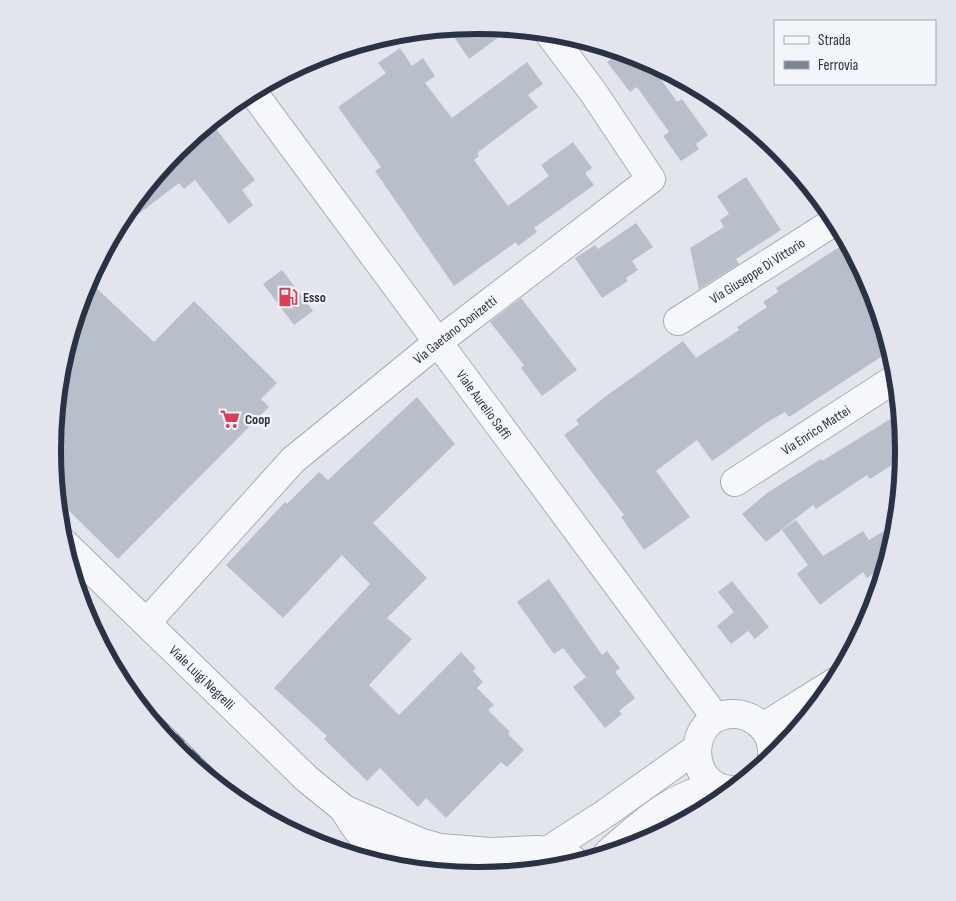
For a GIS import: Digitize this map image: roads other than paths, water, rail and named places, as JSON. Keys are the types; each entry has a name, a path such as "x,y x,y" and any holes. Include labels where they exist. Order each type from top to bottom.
{"street":[{"name":"Via Gaetano Donizetti","path":"147,622 293,460 438,342 651,179 593,92 555,41"},
{"name":"Viale Aurelio Saffi","path":"257,98 716,718"},
{"name":"Via Giuseppe Di Vittorio","path":"678,321 829,225"},
{"name":"Via Enrico Mattei","path":"735,482 889,383"},
{"name":"Viale Luigi Negrelli","path":"74,552 307,780 344,809 422,843 440,848 491,852 544,850"},
{"path":"764,727 816,694"},
{"path":"723,788 707,780 700,770 696,749 699,736 706,726 716,718 728,714 741,714 754,719 764,727 770,737 771,747"},
{"path":"520,865 528,855 544,850 606,814 696,749"},
{"path":"644,832 671,802 696,791 722,788"},
{"name":"Viale Luigi Negrelli","path":"344,809 356,832 367,843 404,860"},
{"path":"544,850 561,852 568,857"},
{"name":"Viale Luigi Negrelli","path":"415,862 429,864"}],"railway":[{"path":"163,723 212,771"}],"place":[{"name":"Esso","path":"288,297"},
{"name":"Coop","path":"230,419"}]}
